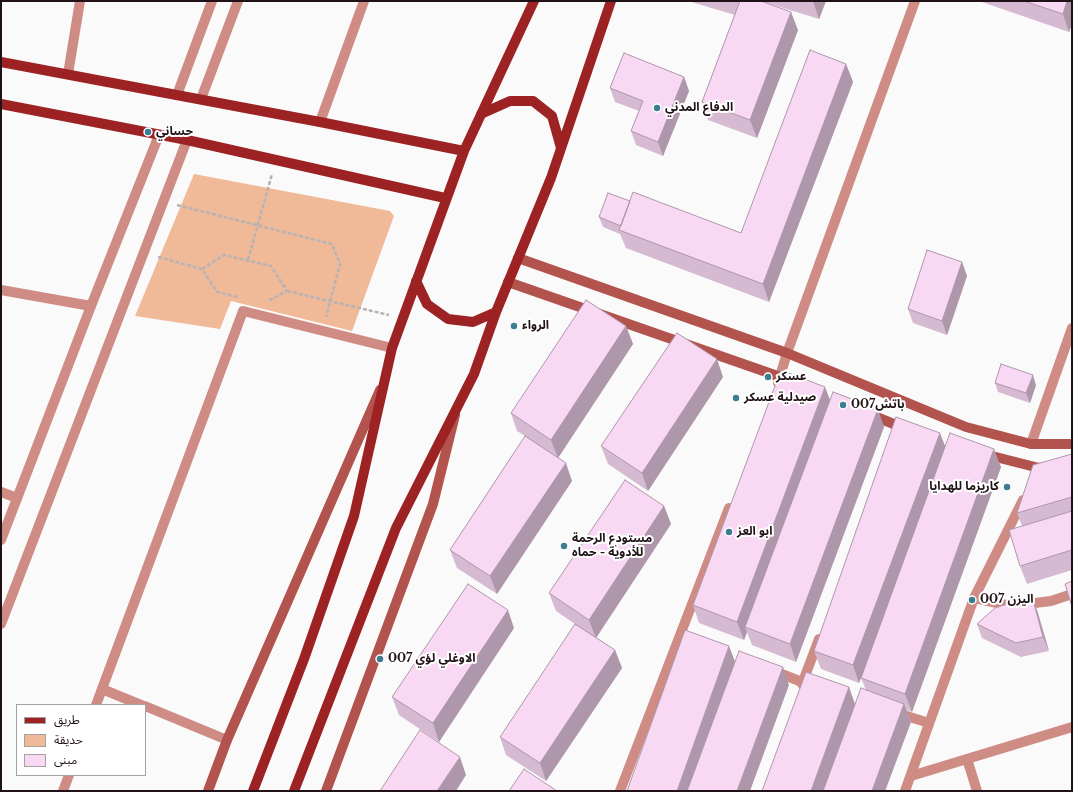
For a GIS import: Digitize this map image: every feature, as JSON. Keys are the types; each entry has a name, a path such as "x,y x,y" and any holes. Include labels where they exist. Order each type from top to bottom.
{"main road":[{"path":"253,791 304,659 354,516 392,348 445,198 464,151 534,1"},
{"path":"294,791 396,528 474,374 496,312 551,178 611,1"},
{"path":"1,62 201,99 464,151"},
{"path":"481,114 510,101 533,101 552,116 561,148"},
{"path":"1,104 187,140 445,198"},
{"path":"518,258 787,354 966,426 1031,444 1072,444"},
{"path":"416,281 427,304 448,320 473,322 496,312"},
{"path":"508,282 781,377 802,386"},
{"path":"208,791 227,740 384,379"},
{"path":"326,791 433,504 458,406"},
{"path":"858,409 899,430 914,431"},
{"path":"975,451 1038,472 1072,463"}],"street":[{"path":"68,74 80,1"},
{"path":"177,95 212,1"},
{"path":"201,99 238,1"},
{"path":"320,122 364,1"},
{"path":"775,392 781,377 787,354 914,1"},
{"path":"1,540 158,135"},
{"path":"1,624 187,140"},
{"path":"1,290 91,306"},
{"path":"96,704 243,311 392,348"},
{"path":"1031,444 1072,328"},
{"path":"906,791 974,598 1029,489"},
{"path":"1,492 17,498"},
{"path":"620,791 683,638 734,496"},
{"path":"974,598 1011,606 1050,601 1072,594"},
{"path":"797,697 822,631"},
{"path":"766,669 818,687"},
{"path":"102,689 139,704"},
{"path":"146,706 227,740"},
{"path":"885,709 929,723"},
{"path":"911,776 1072,727"},
{"path":"967,759 977,791"},
{"path":"63,791 69,776"}],"path":[{"path":"248,260 276,160"},
{"path":"163,202 332,244 340,264 323,331"},
{"path":"144,253 202,269 217,292 244,298"},
{"path":"202,269 224,255 248,260 271,266 287,291"},
{"path":"265,303 287,291 403,318"}],"green space":[{"path":"194,174 390,211 394,216 352,331 231,301 220,329 135,316"}],"building":[{"path":"740,1 761,1 791,12 750,120 702,102"},
{"path":"1024,1 1067,1 1063,14"},
{"path":"810,50 846,64 763,284 619,230 633,192 741,233"},
{"name":"الدفاع المدني","path":"624,53 684,77 658,142 631,131 643,101 610,88"},
{"path":"608,193 630,201 621,226 599,217"},
{"path":"927,250 962,262 942,321 908,309"},
{"path":"586,300 626,326 551,440 511,413"},
{"path":"677,333 717,359 642,473 601,446"},
{"path":"1001,364 1033,375 1026,393 995,383"},
{"path":"781,370 825,387 737,622 693,605"},
{"path":"833,392 878,409 790,644 745,627"},
{"path":"896,417 940,433 853,665 814,651"},
{"path":"950,433 994,449 905,694 861,678"},
{"path":"525,436 566,463 490,576 450,550"},
{"path":"1072,454 1072,497 1017,513 1033,465"},
{"path":"625,480 664,506 589,620 549,593"},
{"path":"1072,511 1072,550 1020,566 1009,530"},
{"path":"1072,581 1072,607 1065,584"},
{"path":"468,584 508,610 433,723 392,697"},
{"path":"1032,596 1043,637 1016,643 977,624 995,608"},
{"path":"575,624 615,650 540,763 500,737"},
{"path":"685,630 729,646 677,791 627,791"},
{"path":"739,651 783,667 737,791 687,791"},
{"path":"806,672 849,687 811,791 762,791"},
{"path":"861,688 904,704 872,791 823,791"},
{"path":"420,730 460,757 437,791 380,791"},
{"path":"524,769 557,791 509,791"}],"place":[{"name":"الدفاع المدني","path":"657,108"},
{"name":"حساني","path":"148,132"},
{"name":"الرواء","path":"514,326"},
{"name":"عسكر","path":"768,377"},
{"name":"صيدلية عسكر","path":"736,398"},
{"name":"باتش007","path":"843,405"},
{"name":"كاريزما للهدايا","path":"1007,487"},
{"name":"ابو العز","path":"729,532"},
{"name":"مستودع الرحمة للأدوية - حماه","path":"564,546"},
{"name":"اليزن 007","path":"972,600"},
{"name":"الاوغلي لؤي 007","path":"380,659"}]}
